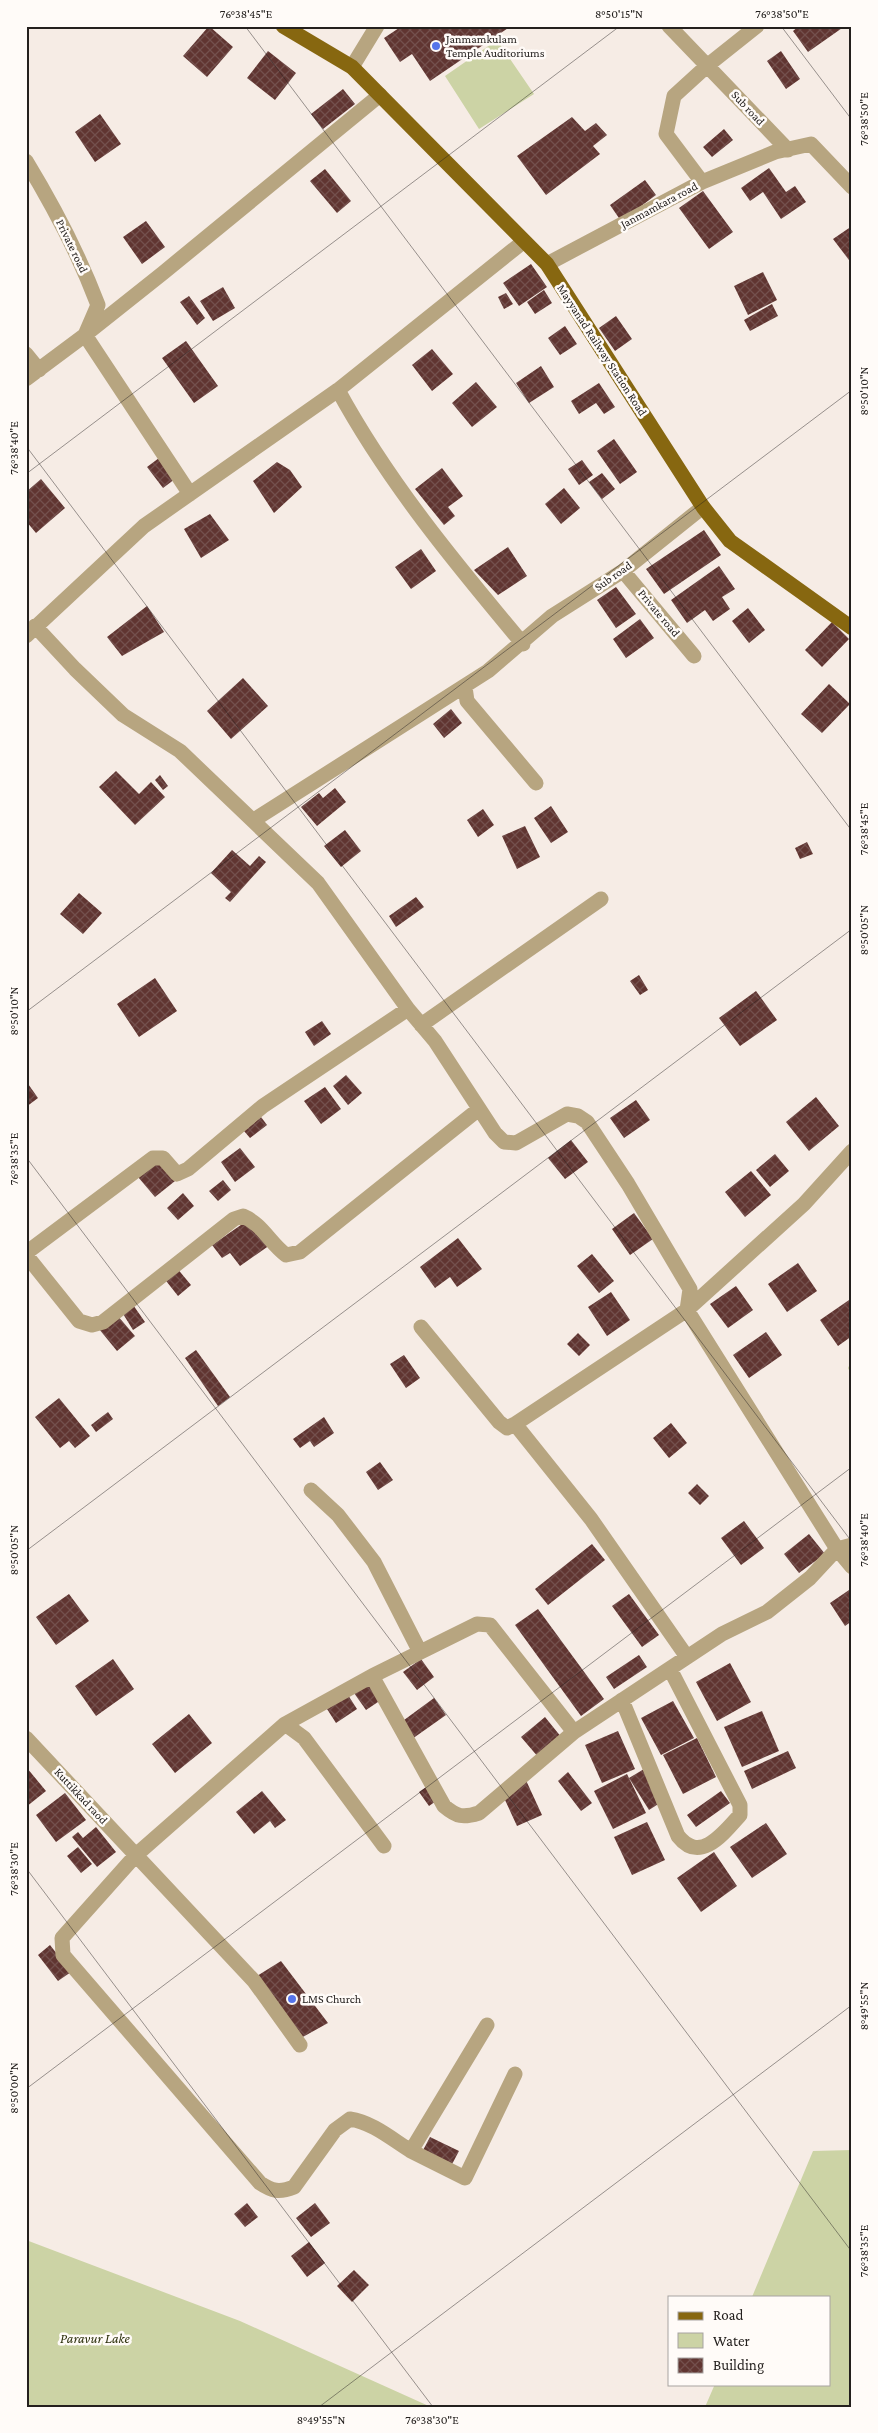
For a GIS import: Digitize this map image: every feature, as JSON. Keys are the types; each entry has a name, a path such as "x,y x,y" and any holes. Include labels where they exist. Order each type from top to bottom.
{"main road":[{"name":"Mayyanad Railway Station Road","path":"283,26 352,68 547,264 703,507 730,541 852,628"}],"street":[{"path":"352,68 377,26"},
{"name":"Sub road","path":"669,26 708,65 781,151"},
{"path":"702,182 666,134 674,96 708,65 757,26"},
{"path":"26,379 85,335 380,95"},
{"name":"Janmamkara road","path":"547,264 702,182 781,151 811,144 852,188"},
{"name":"Private road","path":"26,161 50,201 88,278 98,306 85,335"},
{"path":"523,242 338,390 144,526 31,631 75,669 123,715 180,751 318,883 408,1009 435,1041 495,1133 504,1142 516,1143 567,1114 578,1116 587,1122 628,1184 690,1289 688,1310 844,1547 852,1567"},
{"path":"85,335 190,494"},
{"path":"26,354 39,370"},
{"path":"338,390 355,422 389,473 523,644"},
{"name":"Sub road","path":"254,820 488,672 523,644 552,616 623,570 703,507"},
{"name":"Private road","path":"623,570 694,656"},
{"path":"465,687 467,700 536,783"},
{"path":"421,1025 601,899"},
{"path":"408,1009 262,1106 188,1169 178,1174 163,1158 153,1158 26,1254 79,1320 92,1325 103,1322 234,1219 243,1216 254,1220 276,1248 286,1255 300,1252 480,1109"},
{"path":"421,1327 499,1422 507,1428 688,1310 804,1204 852,1151"},
{"path":"515,1424 591,1519 687,1657"},
{"path":"311,1490 338,1514 374,1562 420,1652"},
{"path":"372,1676 444,1806 455,1815 465,1817 479,1813 574,1732 722,1634 767,1612 787,1598 844,1547"},
{"path":"515,2074 483,2145 465,2178 411,2152 358,2120 350,2120 335,2130 294,2187 283,2192 271,2191 260,2182 63,1955 62,1938 136,1855 285,1724 372,1676 477,1624 490,1625 574,1732"},
{"path":"622,1700 678,1836 685,1845 695,1849 704,1848 740,1815 740,1805 670,1669"},
{"path":"285,1724 304,1738 384,1846"},
{"name":"Kuttikkad raod","path":"26,1738 254,1981 300,2045"},
{"path":"411,2152 487,2025"}],"water":[{"path":"497,40 534,94 479,129 445,76"},
{"path":"852,2150 852,2407 705,2407 714,2386 830,2386 830,2296 752,2296 813,2151"},
{"name":"Paravur Lake","path":"26,2240 240,2321 431,2407 26,2407"}],"building":[{"path":"209,26 233,47 207,77 183,56"},
{"name":"Janmamkulam Temple Auditoriums","path":"402,26 511,26 430,81 412,54 400,62 384,38"},
{"path":"799,26 845,26 808,52 793,31"},
{"path":"268,51 296,73 275,100 247,78"},
{"path":"781,51 800,79 786,89 767,61"},
{"path":"343,89 355,104 323,129 311,114"},
{"path":"100,114 121,144 95,162 75,132"},
{"path":"572,117 585,131 596,123 607,135 593,146 600,154 546,195 517,156"},
{"path":"724,129 733,140 712,157 703,147"},
{"path":"769,168 786,192 795,186 806,202 781,219 763,192 750,201 741,188"},
{"path":"325,169 351,201 337,213 310,181"},
{"path":"645,180 656,195 621,221 610,205"},
{"path":"703,191 733,232 709,249 679,208"},
{"path":"146,221 165,247 142,264 123,237"},
{"path":"852,226 852,264 833,239"},
{"path":"531,264 547,287 519,306 503,283"},
{"path":"763,272 777,300 748,315 734,286"},
{"path":"223,287 235,308 213,321 200,301"},
{"path":"544,290 552,303 535,314 527,302"},
{"path":"506,293 513,304 504,309 498,297"},
{"path":"189,296 205,318 197,325 180,302"},
{"path":"772,304 778,316 750,331 744,320"},
{"path":"616,316 632,339 615,351 599,328"},
{"path":"565,326 577,344 560,355 548,338"},
{"path":"186,341 218,386 194,403 162,358"},
{"path":"432,349 453,374 432,391 412,365"},
{"path":"541,366 554,387 529,403 516,383"},
{"path":"476,382 497,407 472,427 452,403"},
{"path":"599,383 615,407 604,414 596,403 579,414 571,401"},
{"path":"614,439 637,472 620,484 597,451"},
{"path":"167,452 183,473 163,488 147,467"},
{"path":"582,460 593,475 579,485 568,469"},
{"path":"277,462 290,470 302,487 274,513 253,481"},
{"path":"442,468 463,496 448,507 455,516 444,525 415,489"},
{"path":"602,473 615,489 602,499 589,482"},
{"path":"41,479 65,508 36,533 26,521 26,492"},
{"path":"564,488 580,508 561,524 545,504"},
{"path":"210,514 229,540 201,558 184,529"},
{"path":"704,530 721,555 664,594 646,569"},
{"path":"508,547 527,576 498,595 474,570"},
{"path":"421,549 436,571 411,589 395,567"},
{"path":"719,566 735,589 722,597 730,609 713,621 705,610 687,623 671,600"},
{"path":"616,587 636,614 616,628 597,600"},
{"path":"147,606 164,632 122,656 107,637"},
{"path":"748,608 765,630 749,643 732,621"},
{"path":"640,619 654,638 626,658 613,639"},
{"path":"832,622 849,639 822,667 805,650"},
{"path":"243,678 268,706 231,739 207,711"},
{"path":"829,684 850,704 822,733 801,714"},
{"path":"451,709 462,723 444,738 433,724"},
{"path":"116,771 139,794 151,782 165,797 135,825 99,787"},
{"path":"160,775 168,786 163,790 155,780"},
{"path":"335,788 346,802 317,826 301,807 319,793 323,798"},
{"path":"551,806 568,832 551,843 534,818"},
{"path":"483,809 494,825 478,837 467,820"},
{"path":"525,826 540,857 517,869 502,836"},
{"path":"345,830 361,851 341,867 324,846"},
{"path":"807,842 813,854 800,859 795,848"},
{"path":"232,850 250,866 259,856 266,862 230,902 225,898 231,892 211,873"},
{"path":"79,893 102,913 83,934 60,914"},
{"path":"416,897 424,907 396,927 389,916"},
{"path":"639,975 648,990 640,995 630,981"},
{"path":"155,978 177,1011 139,1037 117,1004"},
{"path":"756,991 777,1020 740,1046 719,1018"},
{"path":"322,1021 331,1034 314,1046 305,1032"},
{"path":"346,1075 362,1093 348,1105 333,1086"},
{"path":"26,1081 38,1098 26,1107"},
{"path":"325,1087 341,1109 321,1124 304,1101"},
{"path":"816,1097 839,1126 809,1151 786,1122"},
{"path":"636,1100 650,1120 624,1138 610,1118"},
{"path":"261,1117 267,1125 250,1138 244,1131"},
{"path":"571,1140 588,1162 565,1179 548,1158"},
{"path":"240,1148 255,1167 235,1182 221,1162"},
{"path":"775,1154 789,1171 770,1187 756,1170"},
{"path":"159,1161 175,1181 155,1197 138,1177"},
{"path":"751,1171 771,1195 745,1217 725,1192"},
{"path":"223,1180 231,1190 218,1201 209,1191"},
{"path":"183,1193 194,1206 178,1220 167,1208"},
{"path":"634,1213 653,1239 630,1255 612,1229"},
{"path":"251,1218 270,1245 240,1266 230,1253 222,1258 212,1245"},
{"path":"458,1238 482,1269 457,1287 450,1277 435,1288 420,1267"},
{"path":"592,1254 614,1281 599,1293 577,1266"},
{"path":"798,1263 817,1291 787,1312 768,1284"},
{"path":"176,1267 191,1285 178,1296 163,1277"},
{"path":"736,1286 753,1310 728,1328 710,1304"},
{"path":"611,1292 630,1320 607,1336 588,1307"},
{"path":"852,1298 852,1336 838,1346 820,1320"},
{"path":"131,1302 145,1322 133,1330 120,1309"},
{"path":"117,1315 135,1336 117,1351 99,1329"},
{"path":"766,1332 782,1355 749,1378 733,1355"},
{"path":"578,1333 590,1345 579,1356 567,1344"},
{"path":"196,1350 230,1397 218,1406 185,1358"},
{"path":"404,1355 420,1378 406,1388 390,1364"},
{"path":"59,1398 90,1436 75,1448 69,1441 60,1448 35,1417"},
{"path":"108,1412 113,1419 96,1432 91,1425"},
{"path":"324,1417 334,1433 314,1447 310,1441 300,1448 293,1439"},
{"path":"671,1423 687,1443 669,1458 653,1438"},
{"path":"380,1462 393,1480 378,1490 366,1472"},
{"path":"697,1484 709,1496 700,1505 688,1493"},
{"path":"744,1521 764,1548 741,1565 721,1538"},
{"path":"809,1534 825,1554 799,1573 784,1554"},
{"path":"592,1544 605,1560 548,1605 535,1589"},
{"path":"852,1588 852,1621 845,1626 830,1603"},
{"path":"69,1594 89,1621 56,1645 36,1617"},
{"path":"629,1594 659,1635 642,1647 612,1606"},
{"path":"538,1609 604,1699 581,1716 515,1625"},
{"path":"639,1655 647,1667 614,1689 606,1677"},
{"path":"113,1659 134,1689 96,1716 75,1686"},
{"path":"421,1659 434,1677 417,1690 403,1672"},
{"path":"730,1663 751,1702 717,1721 696,1682"},
{"path":"369,1683 381,1700 366,1710 354,1693"},
{"path":"348,1695 357,1709 336,1723 327,1709"},
{"path":"434,1698 446,1715 412,1739 400,1723"},
{"path":"673,1701 694,1738 661,1755 641,1718"},
{"path":"762,1711 779,1751 742,1767 724,1727"},
{"path":"189,1714 212,1743 175,1773 152,1744"},
{"path":"545,1717 562,1738 539,1758 521,1737"},
{"path":"618,1731 635,1769 602,1783 585,1745"},
{"path":"697,1738 716,1777 683,1794 663,1755"},
{"path":"788,1751 796,1768 752,1789 744,1771"},
{"path":"26,1769 46,1791 26,1807"},
{"path":"644,1769 663,1801 649,1810 629,1778"},
{"path":"568,1772 592,1803 581,1811 558,1781"},
{"path":"627,1774 646,1813 613,1829 594,1791"},
{"path":"524,1776 542,1815 517,1826 499,1787"},
{"path":"429,1785 439,1799 429,1806 419,1792"},
{"path":"262,1791 286,1820 275,1828 270,1821 254,1834 236,1812"},
{"path":"721,1791 730,1803 696,1827 687,1815"},
{"path":"65,1793 86,1820 56,1842 36,1815"},
{"path":"647,1822 665,1860 632,1875 614,1837"},
{"path":"766,1823 787,1854 752,1878 730,1847"},
{"path":"96,1827 116,1852 97,1867 72,1837 78,1832 83,1838"},
{"path":"78,1847 92,1864 81,1873 67,1856"},
{"path":"714,1852 737,1886 701,1912 677,1878"},
{"path":"50,1945 71,1972 58,1981 38,1955"},
{"name":"LMS Church","path":"281,1961 328,2023 301,2038 257,1976"},
{"path":"430,2137 459,2151 450,2168 421,2154"},
{"path":"247,2203 258,2217 245,2227 234,2214"},
{"path":"315,2203 330,2223 311,2237 296,2218"},
{"path":"309,2242 325,2263 307,2277 291,2256"},
{"path":"354,2270 369,2285 352,2302 337,2286"}],"place":[{"name":"Janmamkulam Temple Auditoriums","path":"436,46"},
{"name":"LMS Church","path":"292,1999"}]}
